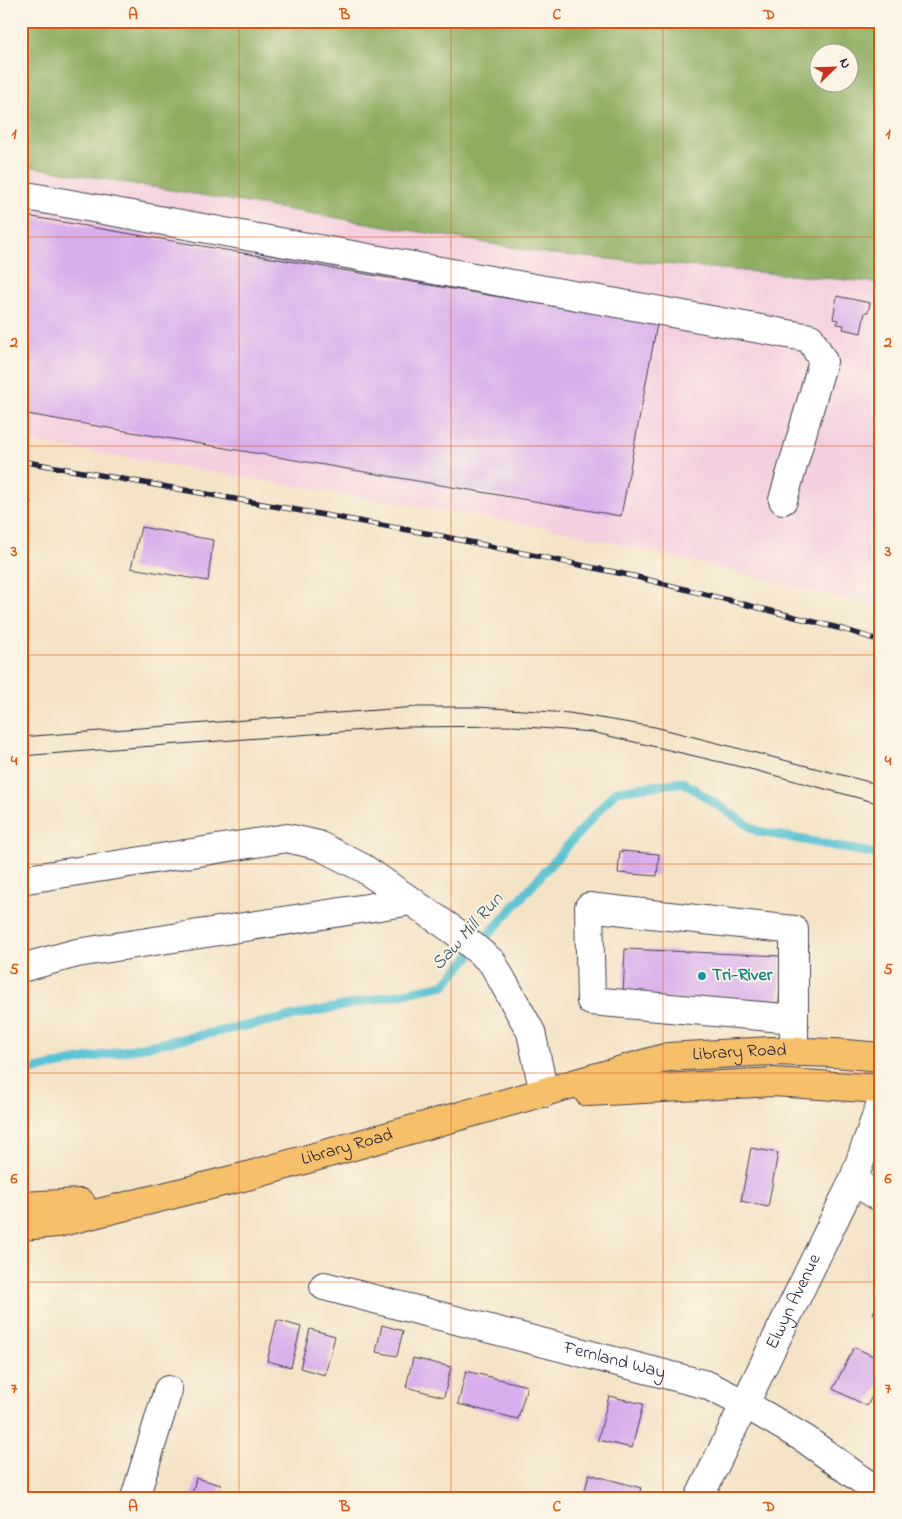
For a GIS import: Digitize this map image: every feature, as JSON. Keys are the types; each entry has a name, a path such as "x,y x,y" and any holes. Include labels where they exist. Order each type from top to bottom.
{"main road":[{"name":"Library Road","path":"21,1226 58,1223 251,1175 668,1058 771,1051 881,1057"},
{"name":"Library Road","path":"544,1093 773,1082 881,1089"},
{"name":"Library Road","path":"21,1206 150,1199"}],"street":[{"path":"21,195 810,338 823,361 782,500"},
{"path":"21,880 286,838 318,845 363,868 456,932 492,962 531,1032 544,1093"},
{"path":"21,968 77,953 412,901"},
{"path":"794,1019 591,1001 589,907 794,930 794,1019 794,1052"},
{"name":"Elwyn Avenue","path":"699,1498 853,1181 881,1103"},
{"path":"853,1181 881,1198"},
{"name":"Fernland Way","path":"324,1286 706,1385 745,1404 805,1439 881,1494"},
{"path":"135,1498 168,1390"}],"shaded area":[{"path":"21,165 552,254 881,283 881,607 566,531 21,440"}],"green space":[{"path":"22,21 881,21 881,283 552,254 21,165 21,77 29,73"}],"building":[{"path":"21,215 657,324 621,516 21,413"},
{"path":"837,296 870,303 868,312 865,312 861,333 843,329 844,325 837,324 838,320 833,319"},
{"path":"21,500 31,501 22,540 21,540"},
{"path":"141,527 213,540 208,581 131,568"},
{"path":"620,851 659,854 657,876 618,873"},
{"name":"Tri-River","path":"625,949 781,956 779,1003 623,996"},
{"path":"881,1008 881,1032 876,1031"},
{"path":"751,1148 778,1153 768,1207 741,1201"},
{"path":"881,1298 881,1316 873,1313"},
{"path":"277,1320 301,1327 291,1367 267,1361"},
{"path":"382,1325 403,1331 397,1356 376,1352"},
{"path":"310,1329 335,1336 325,1375 300,1368"},
{"path":"854,1347 881,1360 881,1379 867,1406 833,1389"},
{"path":"413,1358 451,1367 444,1397 406,1387"},
{"path":"466,1371 527,1386 518,1419 458,1404"},
{"path":"609,1396 643,1404 632,1448 598,1440"},
{"path":"589,1474 641,1488 638,1498 583,1498"},
{"path":"196,1478 221,1485 218,1498 191,1498"}],"waterway":[{"name":"Saw Mill Run","path":"21,1068 31,1070 444,985 616,791 683,782 757,831 881,855"}],"tram line":[{"path":"21,737 417,707 477,707 569,713 655,727 881,785"},
{"path":"21,756 405,727 513,726 592,732 754,770 881,804"}],"railway":[{"path":"21,461 431,534 633,576 846,630 881,641"}],"place":[{"name":"Tri-River","path":"702,976"}]}
